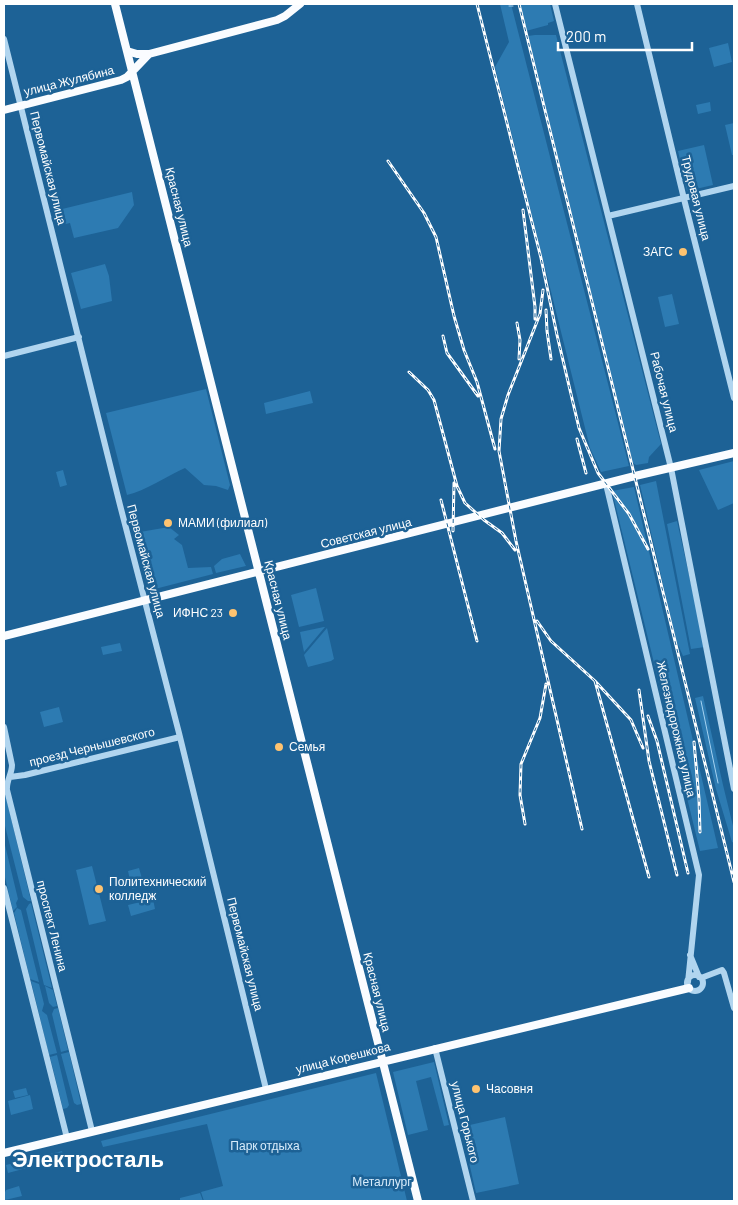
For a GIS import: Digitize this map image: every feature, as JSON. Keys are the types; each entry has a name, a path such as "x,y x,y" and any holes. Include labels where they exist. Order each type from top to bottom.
{"main road":[{"name":"Красная улица","path":"115,4 418,1201"},
{"path":"127,51 137,54 149,54 277,20 300,4"},
{"name":"улица Жулябина","path":"4,110 121,80 132,72 149,54"},
{"name":"Советская улица","path":"4,636 734,453"},
{"name":"улица Корешкова","path":"4,1153 435,1048 459,1039 688,985"}],"street":[{"name":"Рабочая улица","path":"555,4 671,468 734,789"},
{"name":"Трудовая улица","path":"637,4 734,398"},
{"name":"Первомайская улица","path":"4,39 180,737 266,1088"},
{"path":"608,216 734,186"},
{"path":"4,356 79,337"},
{"name":"Железнодорожная улица","path":"606,484 699,875 688,985"},
{"name":"проспект Ленина","path":"4,727 12,765 7,790 92,1131"},
{"name":"проезд Чернышевского","path":"10,777 55,768 180,737"},
{"path":"4,888 6,908 67,1138"},
{"path":"690,953 700,977 703,984 700,990 694,991 688,985 691,977 700,977 722,970 734,1008"},
{"name":"улица Горького","path":"435,1048 473,1201"}],"green space":[{"path":"500,4 511,4 629,466 601,472 590,448 495,67 509,42"},
{"path":"520,4 550,4 554,21 548,23 548,25 526,31"},
{"path":"556,35 661,444 649,457 648,463 636,465 633,463 528,36"},
{"path":"728,43 732,62 714,67 709,48"},
{"path":"710,102 711,111 698,114 696,105"},
{"path":"734,123 734,155 732,155 725,125"},
{"path":"704,145 713,185 687,191 678,151"},
{"path":"132,192 134,205 118,228 74,238 70,223 57,226 54,211"},
{"path":"105,264 109,276 112,301 81,309 71,273"},
{"path":"672,294 679,324 665,327 658,297"},
{"path":"206,389 230,485 228,490 204,485 185,468 149,487 127,495 106,413"},
{"path":"310,391 313,403 266,414 264,403"},
{"path":"734,461 734,503 718,510 699,470"},
{"path":"63,470 67,485 60,487 56,472"},
{"path":"656,481 690,654 683,656 676,640 640,485"},
{"path":"634,487 718,848 700,851 612,491"},
{"path":"677,521 705,647 691,649 667,524"},
{"path":"169,527 179,535 174,539 182,545 188,568 211,567 213,574 151,590 137,533 139,528 140,532"},
{"path":"240,554 246,566 216,573 214,566 222,559"},
{"path":"316,588 324,621 299,627 291,595"},
{"path":"325,627 304,652 300,632"},
{"path":"327,628 334,659 308,667 304,655"},
{"path":"120,643 122,651 103,655 101,647"},
{"path":"703,696 734,830 734,843 732,842 716,789 695,698"},
{"path":"59,707 63,722 44,727 40,712"},
{"path":"4,789 31,901 23,897 4,822"},
{"path":"4,841 18,899 17,907 13,911 4,873"},
{"path":"92,866 106,921 89,925 76,870"},
{"path":"139,868 144,886 132,889 128,871"},
{"path":"153,899 155,909 131,916 128,905"},
{"path":"31,903 52,988 44,985 26,909"},
{"path":"17,908 21,910 39,982 30,979 14,913"},
{"path":"31,981 39,984 44,1004 42,1011 47,1015 57,1053 49,1055"},
{"path":"45,986 53,990 57,1006 53,1007 49,1003"},
{"path":"58,1008 68,1050 61,1052 52,1014 54,1009"},
{"path":"69,1052 81,1104 77,1105 74,1103 61,1054"},
{"path":"57,1055 69,1105 63,1109 50,1057"},
{"path":"434,1062 449,1125 444,1126 431,1077 416,1081 428,1130 408,1135 393,1072"},
{"name":"Парк отдыха","path":"376,1073 407,1201 204,1201 201,1192 223,1186 207,1124 103,1147 101,1141"},
{"path":"26,1088 28,1095 15,1098 13,1091"},
{"path":"30,1095 33,1109 11,1115 8,1101"},
{"path":"505,1117 519,1184 476,1193 461,1127"},
{"path":"62,1151 64,1158 8,1173 6,1165"},
{"path":"19,1186 22,1196 5,1200 4,1194 6,1190"},
{"path":"200,1193 203,1201 180,1201 180,1198"}],"waterway":[{"path":"701,701 718,783"}],"railway":[{"path":"477,4 541,258 579,428 598,473 629,514 648,549"},
{"path":"519,4 734,882"},
{"path":"388,161 424,213 436,237 454,316 464,350 477,382 495,449"},
{"path":"523,210 535,319"},
{"path":"543,290 540,314 508,395 501,419 499,451 516,541 582,829"},
{"path":"546,310 551,359"},
{"path":"517,323 520,340 519,359"},
{"path":"443,336 447,353 478,396"},
{"path":"409,372 428,390 434,400 457,486 465,503 502,533 515,550"},
{"path":"577,439 586,473"},
{"path":"453,531 454,483"},
{"path":"441,500 477,641"},
{"path":"537,621 551,641 595,681 631,720 643,748"},
{"path":"595,681 649,877"},
{"path":"525,824 520,795 521,764 540,718 546,684"},
{"path":"639,690 649,761 677,875"},
{"path":"648,716 657,741 688,873"},
{"path":"694,742 700,832"}],"place":[{"name":"ЗАГС","path":"683,252"},
{"name":"МАМИ (филиал)","path":"168,523"},
{"name":"ИФНС 23","path":"233,613"},
{"name":"Семья","path":"279,747"},
{"name":"Политехнический колледж","path":"99,889"},
{"name":"Часовня","path":"476,1089"}],"district":[{"name":"Электросталь","path":"88,1159"}],"park label":[{"name":"Металлург","path":"382,1182"}]}
